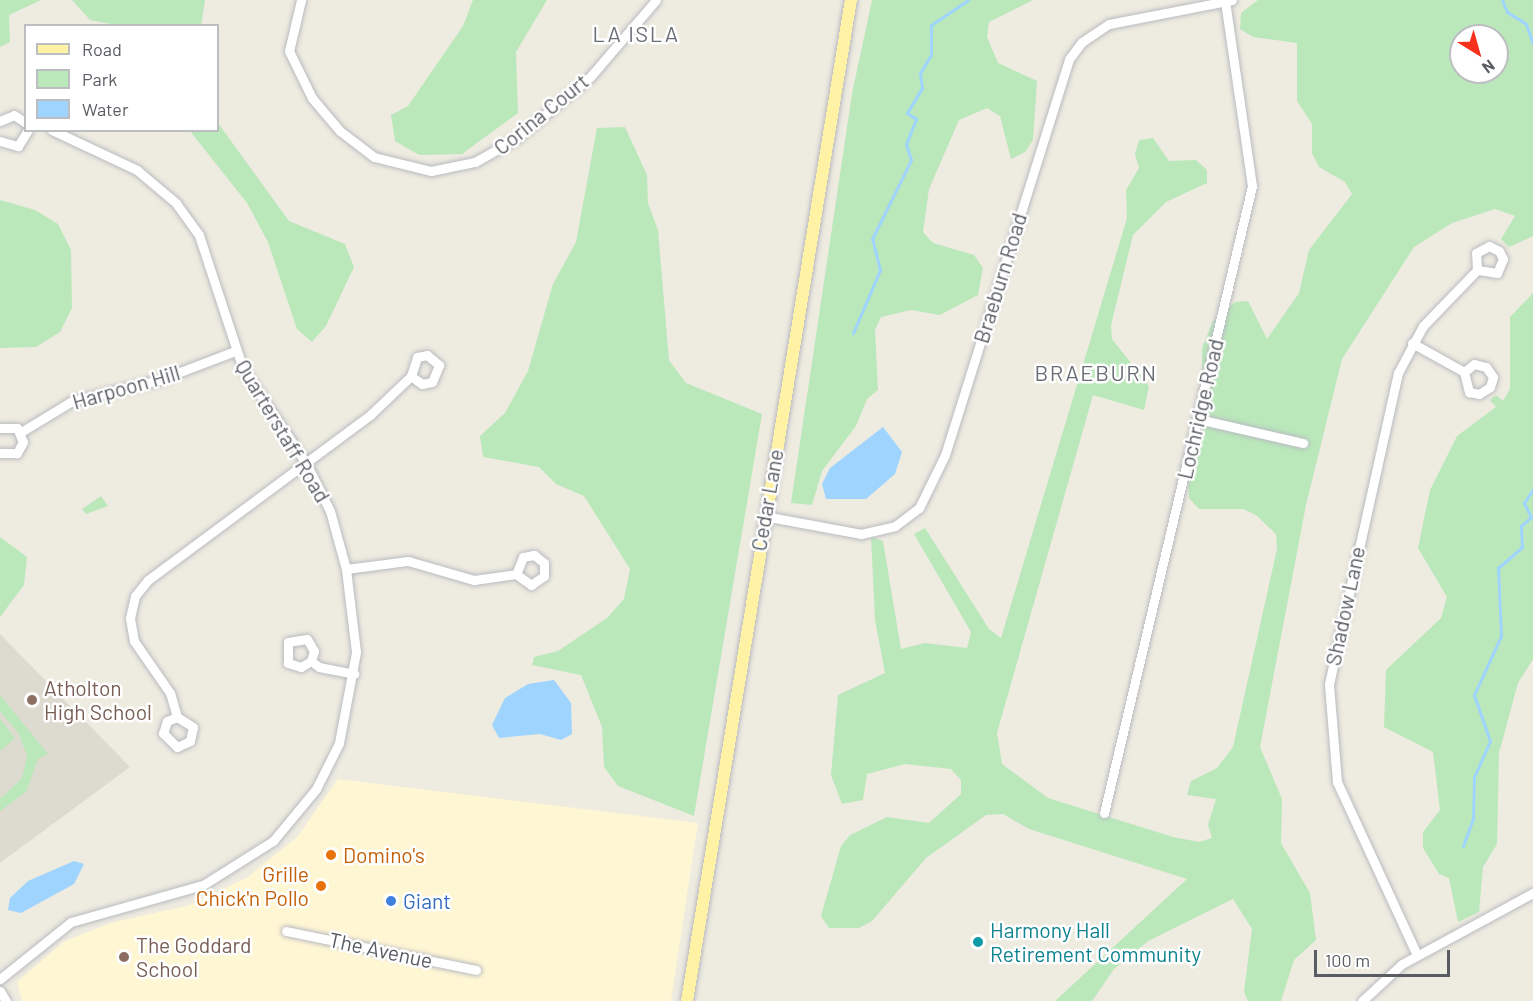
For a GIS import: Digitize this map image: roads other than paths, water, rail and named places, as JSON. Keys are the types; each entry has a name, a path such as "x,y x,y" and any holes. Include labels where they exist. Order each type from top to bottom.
{"main road":[{"name":"Cedar Lane","path":"687,1001 764,516 851,0"}],"street":[{"name":"Corina Court","path":"302,0 289,51 312,98 340,131 374,158 431,171 475,162 517,138 590,77 656,0"},
{"name":"Braeburn Road","path":"764,516 861,534 895,526 919,508 945,455 1069,59 1082,42 1108,24 1228,1"},
{"name":"Lochridge Road","path":"1104,813 1252,186 1228,1"},
{"path":"0,121 14,115 24,122"},
{"path":"0,141 18,146 27,132"},
{"name":"Quarterstaff Road","path":"0,979 71,922 203,885 273,841 329,765 345,722 354,674 346,569 330,511 306,463 261,400 235,351 205,248 176,203 131,166 56,132"},
{"name":"Shadow Lane","path":"1417,955 1345,808 1332,758 1328,708 1335,642 1394,389 1412,343 1434,312 1477,270"},
{"path":"1412,343 1464,372"},
{"name":"Harpoon Hill","path":"0,453 17,453 21,432 72,402 159,380 235,351"},
{"path":"177,717 170,693 134,641 130,618 135,596 153,576 306,463 411,376"},
{"path":"1198,419 1303,443"},
{"path":"0,428 12,426 21,432"},
{"path":"346,569 408,561 474,580 516,574"},
{"path":"311,661 354,674"},
{"path":"1362,1001 1417,955 1533,893"},
{"name":"The Avenue","path":"286,931 476,970"},
{"path":"0,991 6,1001"}],"water":[{"path":"883,427 902,452 895,474 866,499 826,499 822,484 830,468"},
{"path":"554,680 571,703 572,734 561,740 540,734 499,738 492,725 505,698 528,684"},
{"path":"74,861 84,864 74,884 21,913 8,910 10,898 28,881"}],"waterway":[{"path":"853,333 880,270 872,239 911,160 906,144 916,119 907,113 922,88 920,73 931,55 931,25 968,0"},
{"path":"1502,0 1507,12 1526,24 1533,44"},
{"path":"1463,846 1473,819 1474,777 1490,741 1474,695 1501,636 1498,568 1522,547 1521,526 1531,517 1524,503 1533,489"}],"place":[{"name":"Atholton High School","path":"32,700"},
{"name":"Domino's","path":"331,855"},
{"name":"Grille Chick'n Pollo","path":"321,886"},
{"name":"Giant","path":"391,901"},
{"name":"Harmony Hall Retirement Community","path":"978,942"},
{"name":"The Goddard School","path":"124,957"}],"district":[{"name":"LA ISLA","path":"636,34"},
{"name":"BRAEBURN","path":"1096,373"}]}
